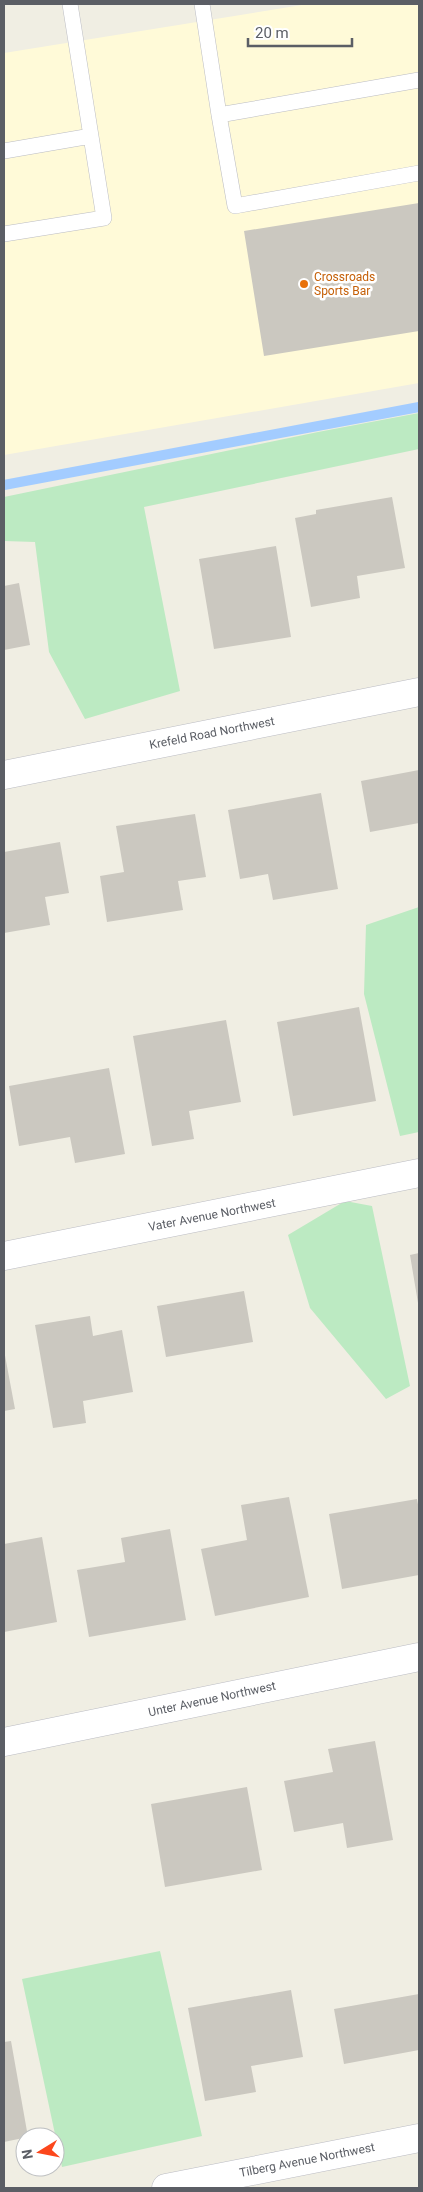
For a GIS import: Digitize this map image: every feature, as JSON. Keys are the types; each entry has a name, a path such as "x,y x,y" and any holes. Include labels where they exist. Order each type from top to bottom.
{"street":[{"name":"Krefeld Road Northwest","path":"4,775 419,692"},
{"name":"Vater Avenue Northwest","path":"4,1256 419,1173"},
{"name":"Unter Avenue Northwest","path":"4,1742 419,1657"},
{"name":"Tilberg Avenue Northwest","path":"166,2188 419,2138"}],"lane":[{"path":"4,234 104,218 70,4"},
{"path":"202,4 235,206 419,173"},
{"path":"219,114 419,80"},
{"path":"4,151 91,136"}],"shaded area":[{"path":"308,4 419,4 419,383 4,455 4,53"}],"green space":[{"path":"419,413 419,449 144,507 180,691 85,719 49,652 35,542 4,541 4,497"},
{"path":"419,907 419,1132 400,1136 364,994 366,925"},
{"path":"345,1201 372,1206 410,1386 386,1399 310,1308 288,1235"},
{"path":"160,1951 202,2136 65,2166 65,2127 53,2127 22,1979"}],"building":[{"path":"419,203 419,331 264,356 244,231"},
{"path":"392,497 405,568 357,576 360,598 311,607 295,518 316,514 316,510"},
{"path":"276,546 291,637 214,649 199,559"},
{"path":"19,583 30,645 4,650 4,586"},
{"path":"419,770 419,823 370,832 361,781"},
{"path":"321,793 338,889 273,900 268,874 240,879 228,810"},
{"path":"195,814 206,877 178,881 183,910 107,922 100,876 124,872 116,826"},
{"path":"60,842 69,893 45,897 50,925 4,933 4,852"},
{"path":"359,1007 376,1101 293,1116 277,1022"},
{"path":"226,1020 241,1102 189,1111 194,1139 152,1146 133,1036"},
{"path":"109,1068 125,1154 75,1163 70,1137 19,1146 9,1086"},
{"path":"419,1253 419,1303 418,1303 410,1255"},
{"path":"244,1291 253,1342 166,1357 157,1306"},
{"path":"90,1316 93,1336 122,1330 133,1392 83,1401 86,1423 53,1428 35,1325"},
{"path":"4,1350 15,1409 4,1411"},
{"path":"289,1497 309,1597 215,1616 201,1549 247,1540 241,1505"},
{"path":"417,1499 419,1510 419,1575 342,1589 329,1514"},
{"path":"170,1529 186,1620 89,1637 77,1570 125,1562 121,1538"},
{"path":"42,1537 57,1622 4,1632 4,1544"},
{"path":"375,1741 393,1840 347,1848 343,1823 294,1832 284,1781 333,1772 328,1749"},
{"path":"247,1787 262,1870 165,1887 151,1804"},
{"path":"291,1990 303,2057 251,2066 256,2092 205,2101 188,2008"},
{"path":"419,1994 419,2050 344,2064 334,2009"},
{"path":"11,2041 26,2127 15,2127 15,2140 4,2142 4,2042"}],"waterway":[{"path":"4,485 419,407"}],"place":[{"name":"Crossroads Sports Bar","path":"304,284"}]}
